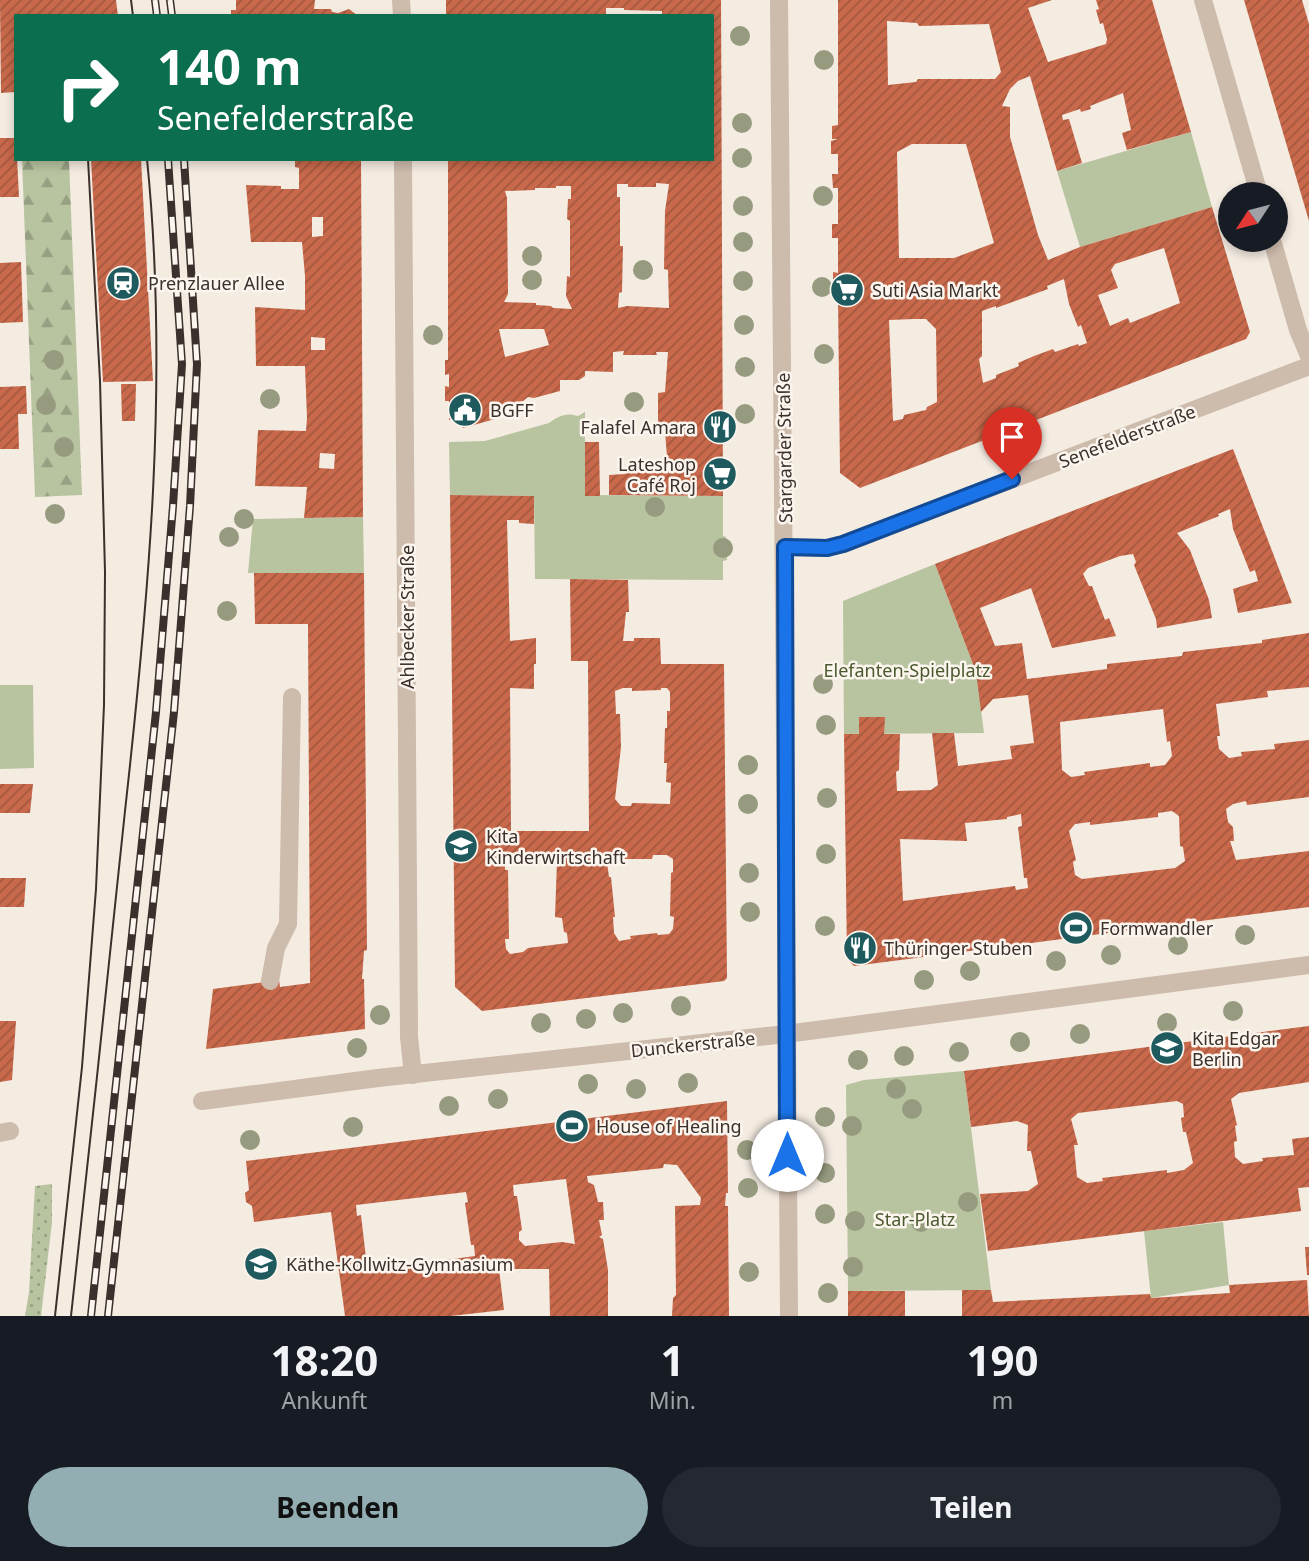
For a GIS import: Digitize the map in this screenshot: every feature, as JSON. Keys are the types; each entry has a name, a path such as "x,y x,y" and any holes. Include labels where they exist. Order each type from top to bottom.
{"street":[{"name":"Stargarder Straße","path":"779,0 789,1316"},
{"path":"1203,0 1256,182"},
{"name":"Ahlbecker Straße","path":"403,161 408,1037 413,1075"},
{"path":"1275,252 1298,330 1309,356"},
{"name":"Senefelderstraße","path":"785,547 827,548 843,544 1309,366"},
{"path":"270,981 276,948 288,924 292,697"},
{"name":"Dunckerstraße","path":"202,1101 786,1034 1309,965"}],"green space":[{"path":"1191,132 1212,207 1080,247 1057,171"},
{"path":"22,161 69,161 82,495 35,497"},
{"path":"585,412 585,495 723,496 723,536 726,537 727,560 723,561 723,580 535,579 534,496 450,495 449,442 485,441 549,423 562,415 578,416"},
{"path":"363,517 364,573 248,573 253,519"},
{"name":"Elefanten-Spielplatz","path":"935,564 976,672 984,733 844,734 843,601"},
{"path":"0,685 33,685 34,768 0,769"},
{"name":"Star-Platz","path":"964,1071 991,1290 848,1291 846,1085 864,1080"},
{"path":"52,1184 52,1222 41,1316 25,1316 29,1292 35,1186"},
{"path":"1223,1222 1229,1285 1151,1298 1144,1231"}],"building":[{"path":"0,0 116,0 118,14 14,14 14,92 1,93"},
{"path":"236,0 315,0 314,9 331,9 332,12 338,13 349,9 355,14 231,14 231,10 236,10"},
{"path":"446,0 721,0 723,496 609,495 609,475 625,474 625,470 668,470 665,431 658,431 658,393 665,392 668,352 656,352 657,355 623,355 624,351 613,352 613,372 585,371 585,376 579,380 560,380 560,391 528,397 496,409 495,419 463,428 460,419 449,420 449,401 445,401 445,386 449,387 449,374 445,375 445,360 448,360 448,161 714,161 714,14 662,14 662,11 606,8 606,14 446,14","holes":["617,184 628,184 628,187 669,184 665,211 664,269 668,270 669,308 618,308 619,293 622,292 623,246 620,246 620,197 617,197","571,186 567,219 570,221 570,277 567,276 566,296 572,309 553,308 536,303 504,302 508,294 505,191","499,329 544,329 549,345 505,357"]},
{"path":"838,0 1052,0 1028,8 1048,62 1106,44 1103,23 1100,24 1096,10 1099,9 1096,0 1152,0 1191,132 1127,150 1122,133 1131,130 1123,93 1090,106 1091,109 1081,112 1080,109 1062,115 1063,120 1069,119 1082,163 1057,171 1030,76 1018,81 1010,89 1002,106 1010,107 1010,137 1038,235 1048,260 1080,247 1212,207 1218,227 1218,252 1226,252 1250,332 1246,339 860,488 840,473 838,287 833,287 833,272 838,273 838,238 832,238 832,224 838,224 838,188 833,188 832,174 838,174 838,154 831,154 831,141 838,139 832,139 832,126 838,125","holes":["887,21 917,23 919,26 989,24 1001,72 995,79 918,79 916,82 888,85","912,144 966,144 994,243 954,258 899,258 897,152","1164,248 1180,303 1130,323 1128,318 1110,326 1098,295 1118,288 1111,270 1115,264","1064,279 1069,304 1087,343 1055,352 1053,349 1034,356 983,383 979,359 982,356 982,311 1048,289 1047,286","926,319 936,329 937,402 926,410 904,415 903,419 893,421 889,320"]},
{"path":"1244,0 1302,0 1309,24 1309,221"},
{"path":"0,138 14,138 19,197 0,197"},
{"path":"91,161 141,161 153,381 103,382"},
{"path":"295,161 361,161 363,517 304,518 307,487 255,486 258,430 306,431 307,418 305,366 256,366 255,307 305,310 305,276 302,242 251,242 246,185 299,189 299,168 295,167","holes":["312,217 323,217 323,236 312,237","311,337 325,338 325,350 311,350","320,453 335,454 334,469 319,468"]},
{"path":"21,262 23,322 0,323 0,263"},
{"path":"121,384 136,384 135,421 122,421"},
{"path":"26,386 27,414 18,414 19,449 0,449 0,387"},
{"path":"585,442 599,442 600,496 585,496"},
{"path":"1233,449 1292,603 1238,613 1233,589 1258,581 1255,570 1250,572 1233,529 1230,509 1177,533 1190,550 1209,600 1212,618 1157,628 1156,619 1134,565 1136,562 1133,554 1088,568 1083,574 1089,586 1092,586 1105,620 1109,618 1116,636 1052,648 1031,588 980,608 995,646 1022,643 1027,679 1107,669 1107,664 1182,656 1183,652 1262,643 1262,640 1309,633 1309,687 1267,691 1268,697 1216,704 1219,749 1229,758 1242,756 1241,752 1275,749 1274,744 1309,740 1309,797 1247,805 1246,801 1226,809 1228,822 1233,827 1234,841 1230,841 1236,860 1309,851 1309,907 854,966 847,959 844,734 859,734 859,717 885,717 884,734 900,734 897,791 931,790 938,785 932,733 954,733 958,766 1012,759 1010,746 1034,743 1028,695 993,699 981,712 976,672 935,564","holes":["1163,709 1167,742 1170,741 1172,756 1165,765 1150,767 1150,763 1084,772 1085,775 1071,777 1062,770 1060,722","1172,811 1179,816 1180,846 1183,847 1185,861 1175,868 1082,879 1075,875 1073,862 1076,860 1069,831 1075,824 1090,822 1090,825 1158,817 1158,813","1021,814 1022,826 1018,827 1024,878 1027,878 1028,888 1016,890 1015,886 903,901 900,839 967,841 965,823"]},
{"path":"450,495 534,496 534,524 507,520 510,641 536,638 534,689 510,688 511,831 589,831 588,661 571,661 570,579 628,580 629,612 626,612 623,641 634,641 634,638 660,638 661,664 724,664 727,978 724,981 482,1011 455,987","holes":["632,688 632,691 667,688 670,692 664,763 667,763 666,782 671,783 670,804 632,803 631,806 621,806 615,799 621,747 620,714 616,714 615,691","533,852 533,856 551,856 557,861 555,917 562,918 568,943 528,948 523,952 510,954 506,949 505,939 509,939 508,870 505,870 505,853","653,855 667,855 673,859 670,916 674,917 673,929 669,934 630,936 631,939 619,941 614,933 615,917 607,862 612,856 622,856 622,859 652,859"]},
{"path":"254,573 364,573 367,950 364,951 362,979 365,1029 206,1049 213,989 279,980 280,987 310,983 308,624 255,624"},
{"path":"0,784 33,784 30,813 0,813"},
{"path":"0,878 26,878 24,907 0,907"},
{"path":"0,1021 16,1021 12,1080 0,1082"},
{"path":"1309,1026 1309,1082 1239,1093 1231,1099 1237,1125 1235,1157 1243,1164 1263,1161 1262,1158 1294,1155 1292,1139 1309,1137 1309,1187 1298,1188 1301,1211 988,1251 980,1194 1028,1191 1038,1184 1031,1151 1027,1151 1028,1125 1017,1121 971,1127 964,1071","holes":["1177,1101 1183,1104 1183,1132 1186,1132 1193,1163 1184,1170 1102,1178 1103,1181 1087,1183 1077,1177 1074,1145 1078,1145 1071,1119 1078,1113"]},
{"path":"727,1101 728,1193 725,1206 728,1206 729,1316 672,1316 673,1298 676,1295 675,1206 700,1205 701,1198 677,1165 664,1164 663,1168 587,1176 588,1182 594,1185 598,1202 603,1202 604,1220 599,1220 602,1235 599,1237 603,1239 608,1270 608,1316 550,1316 549,1269 499,1269 504,1310 451,1316 345,1316 331,1212 254,1222 252,1206 246,1202 245,1193 249,1190 246,1161","holes":["566,1179 575,1244 562,1242 525,1246 519,1240 519,1232 522,1230 513,1185","466,1192 468,1202 465,1203 475,1256 364,1271 362,1258 366,1258 361,1215 357,1216 356,1205"]},
{"path":"1305,1247 1309,1247 1309,1275 1307,1275"},
{"path":"1307,1280 1309,1316 962,1316 962,1290 991,1290 993,1302 1150,1294 1151,1298 1230,1293 1229,1285"},
{"path":"848,1291 905,1291 905,1316 848,1316"}],"tram line":[{"path":"131,0 133,14"},
{"path":"55,1316 82,1067 96,889 104,705 105,572 100,381 88,161"},
{"path":"71,1316 134,730 148,567 156,404 156,322 147,161"}],"railway":[{"path":"155,0 157,14"},
{"path":"170,0 172,14"},
{"path":"91,1316 156,712 173,506 182,364 168,161"},
{"path":"108,1316 174,712 190,506 197,364 184,161"}],"place":[{"name":"Prenzlauer Allee","path":"123,283"},
{"name":"Suti Asia Markt","path":"847,290"},
{"name":"BGFF","path":"465,410"},
{"name":"Falafel Amara","path":"720,427"},
{"name":"Lateshop Café Roj","path":"720,474"},
{"name":"Kita Kinderwirtschaft","path":"461,846"},
{"name":"Formwandler","path":"1076,928"},
{"name":"Thüringer Stuben","path":"860,948"},
{"name":"Kita Edgar Berlin","path":"1167,1048"},
{"name":"House of Healing","path":"572,1126"},
{"name":"Käthe-Kollwitz-Gymnasium","path":"261,1264"}],"route":[{"path":"787,1155 783,597 785,547 827,548 843,544 1012,479"}]}
